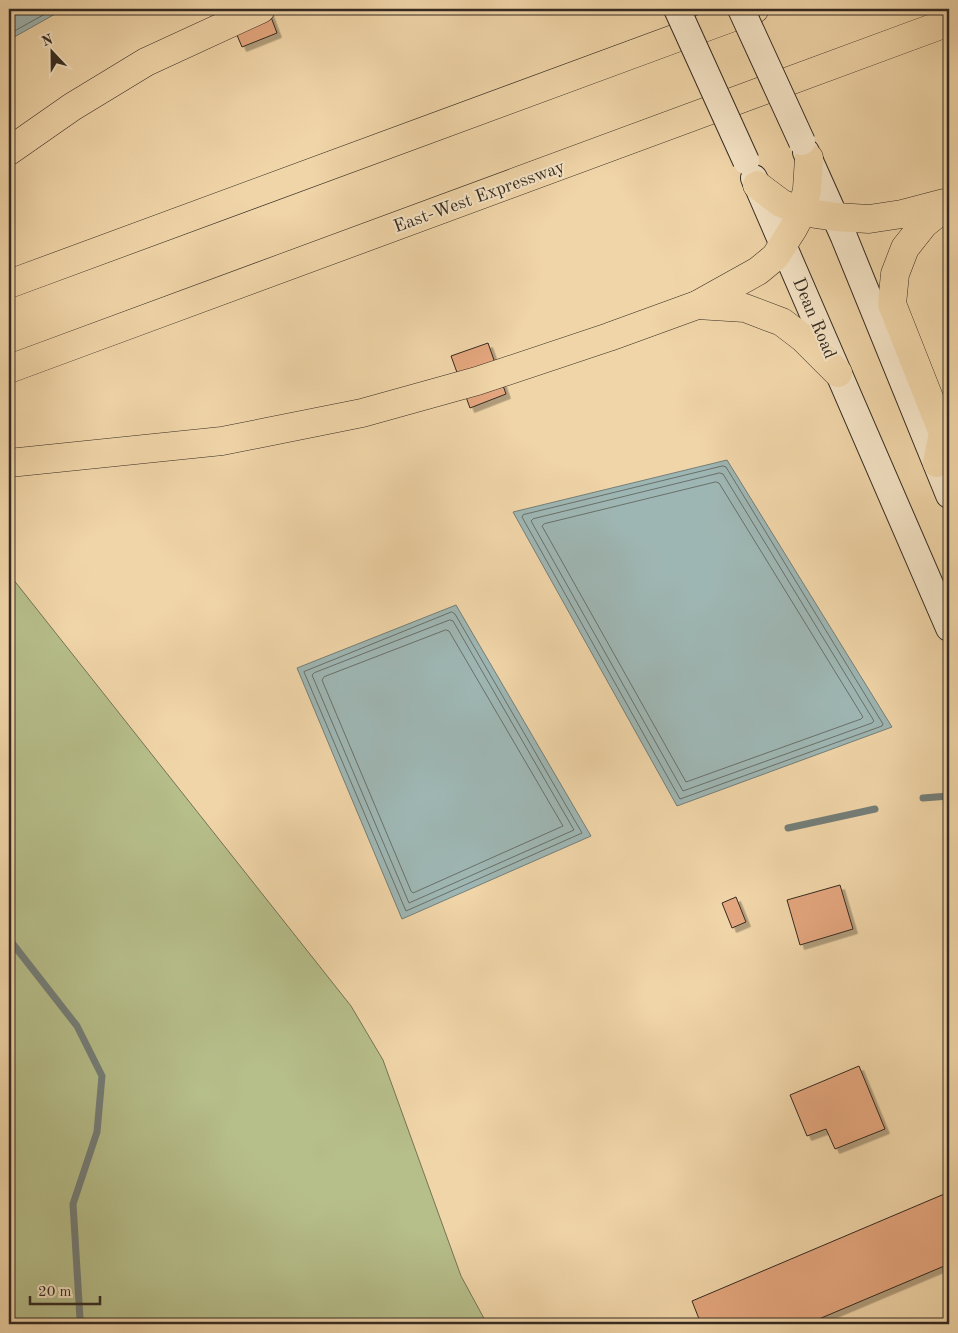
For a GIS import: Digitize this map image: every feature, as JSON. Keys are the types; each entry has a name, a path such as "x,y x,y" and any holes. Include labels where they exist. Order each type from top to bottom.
{"highway":[{"path":"9,152 72,107 146,62 261,9"},
{"path":"9,284 755,9"},
{"name":"East-West Expressway","path":"9,369 949,22"},
{"path":"9,463 222,440 362,413 477,381 609,337 697,305 758,270 775,256 783,245 802,212 807,189 805,150"},
{"path":"752,173 781,203 802,212 869,219 902,214 949,203"},
{"path":"936,463 943,433 892,304 895,274 905,248 924,224 949,203"},
{"path":"697,305 745,308 782,322 803,338 838,373"}],"street":[{"name":"Dean Road","path":"677,9 752,173 949,628"},
{"path":"741,9 836,216 949,495"}],"green space":[{"path":"9,574 351,1006 383,1060 461,1276 487,1324 9,1324"}],"water":[{"path":"9,9 64,9 9,40"},
{"path":"727,460 892,727 677,806 513,512"},
{"path":"456,605 591,836 402,919 297,668"}],"building":[{"path":"226,9 268,9 277,33 242,47"},
{"path":"488,343 506,394 470,408 451,356"},
{"path":"840,885 853,929 800,945 787,900"},
{"path":"736,897 746,922 732,928 722,903"},
{"path":"859,1066 885,1129 835,1149 826,1129 807,1136 790,1095"},
{"path":"949,1192 949,1264 807,1324 701,1324 692,1301"}],"waterway":[{"path":"923,798 949,796"},
{"path":"788,828 875,809"},
{"path":"9,939 77,1026 102,1076 97,1132 73,1204 80,1319 88,1324"}]}
